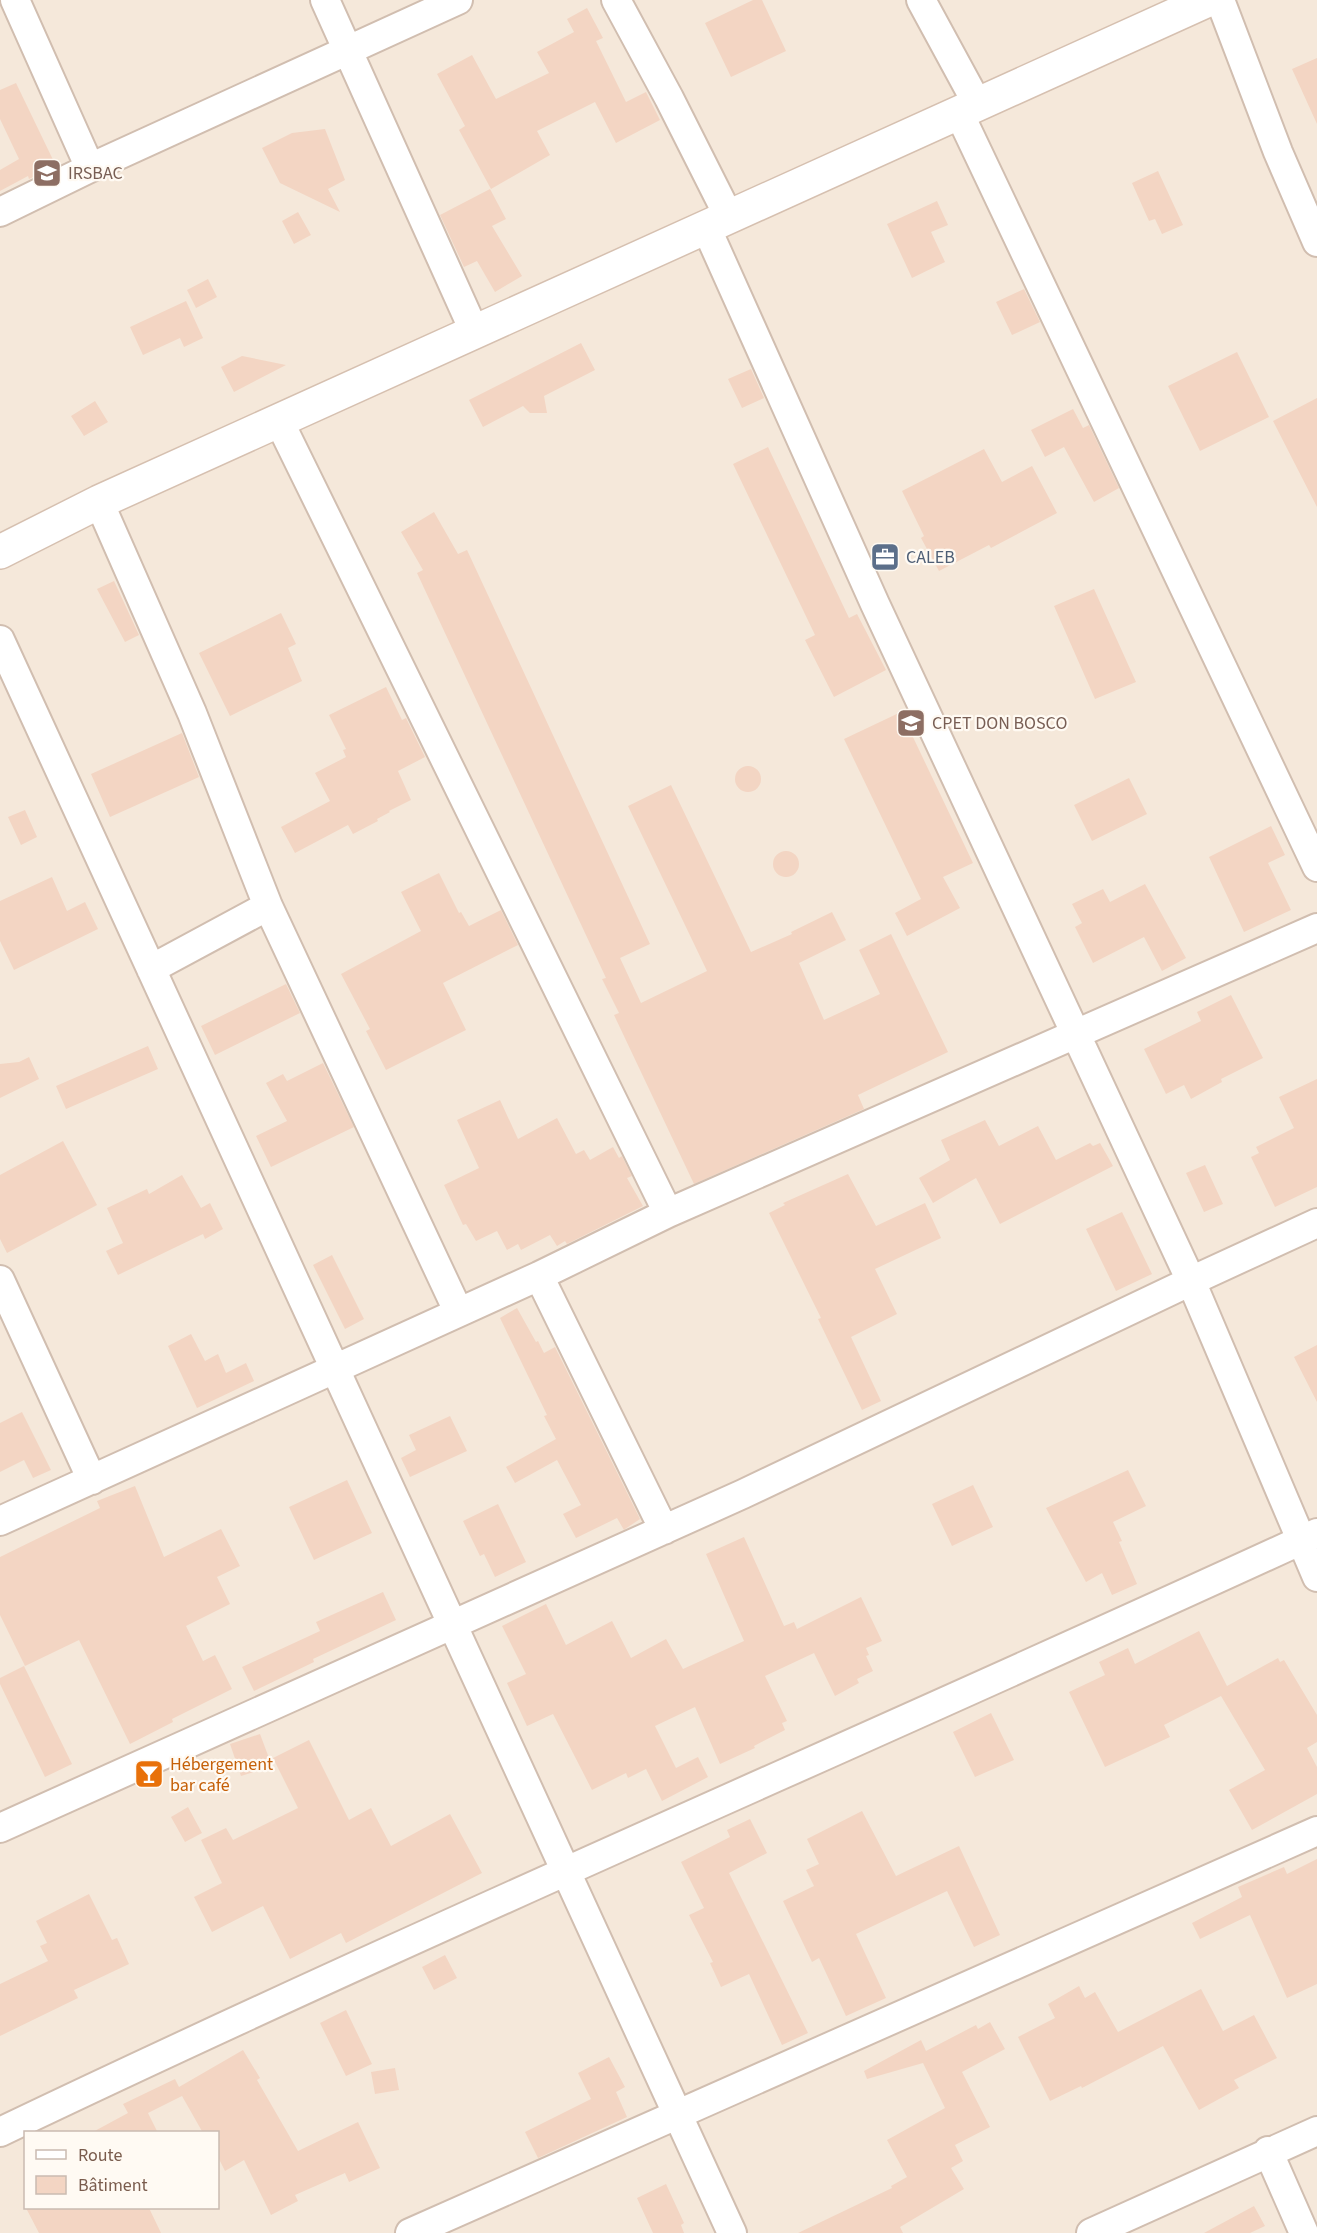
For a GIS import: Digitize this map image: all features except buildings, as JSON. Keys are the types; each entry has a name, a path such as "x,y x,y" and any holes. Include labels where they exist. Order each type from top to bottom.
{"street":[{"path":"15,0 90,168"},
{"path":"325,0 475,333"},
{"path":"0,212 90,168 458,0"},
{"path":"616,0 669,98 717,222 870,594 1309,1536 1317,1576"},
{"path":"921,0 968,109 1317,867"},
{"path":"0,552 99,502 1208,0"},
{"path":"1220,0 1278,152 1317,242"},
{"path":"279,421 668,1213"},
{"path":"99,502 192,713 268,906 458,1311"},
{"path":"0,640 732,2233"},
{"path":"151,969 268,906"},
{"path":"0,1521 539,1276 668,1213 1317,928"},
{"path":"0,1828 664,1530 1317,1223"},
{"path":"539,1276 664,1530"},
{"path":"0,1280 92,1480"},
{"path":"0,2132 565,1870 908,1720 1309,1536"},
{"path":"410,2233 1317,1831"},
{"path":"1091,2233 1268,2151 1317,2131"},
{"path":"1268,2151 1304,2233"}],"shaded area":[{"path":"0,0 1317,0 1317,2233 0,2233"}],"place":[{"name":"IRSBAC","path":"47,173"},
{"name":"CALEB","path":"885,557"},
{"name":"CPET DON BOSCO","path":"911,723"},
{"name":"Hébergement bar café","path":"149,1774"}]}
